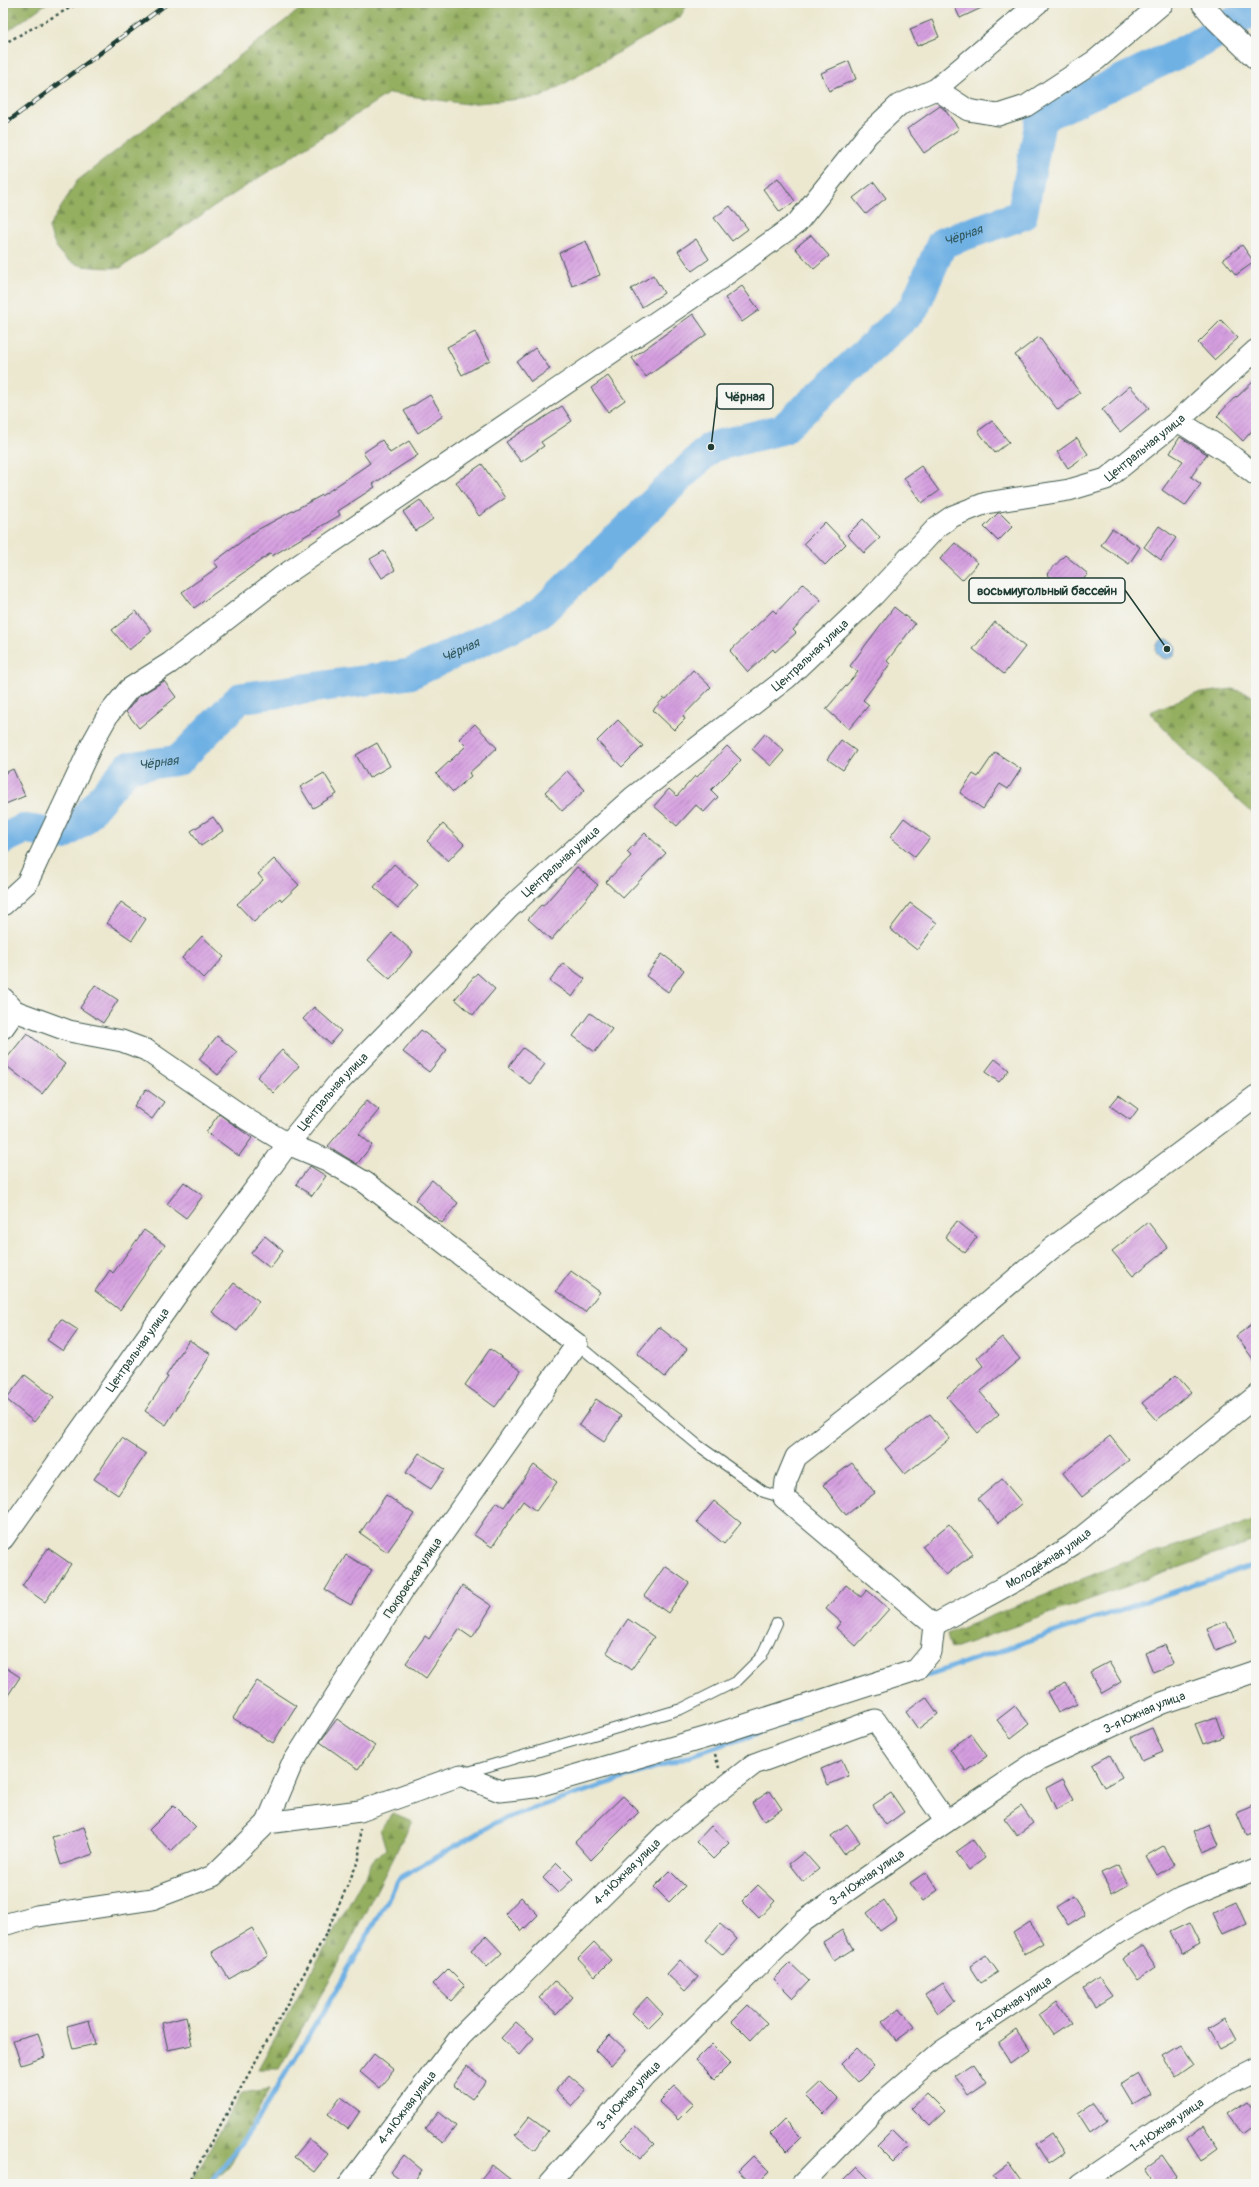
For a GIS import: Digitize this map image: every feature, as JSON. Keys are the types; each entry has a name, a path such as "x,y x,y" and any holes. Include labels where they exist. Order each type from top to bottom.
{"street":[{"path":"3,905 12,899 27,882 108,715 129,689 170,663 280,578 714,283 797,223 868,134 898,104 936,88 1038,3"},
{"path":"936,88 968,110 998,115 1026,106 1096,60 1163,3"},
{"path":"1202,3 1222,26 1256,58"},
{"name":"Центральная улица","path":"3,1539 178,1293 288,1144 339,1082 509,908 633,797 787,678 874,596 937,527 953,516 986,503 1069,490 1106,479 1178,421 1256,350"},
{"path":"1178,421 1224,450 1256,475"},
{"path":"3,1028 9,1004 69,1031 122,1041 146,1050 248,1120 288,1144 327,1160 366,1183 577,1344"},
{"path":"3,1925 38,1916 152,1899 213,1876 267,1823 360,1811 461,1775 500,1791 535,1788 711,1736 916,1670 931,1652 934,1625 784,1498 786,1481 796,1457 910,1368 1051,1249 1256,1096"},
{"name":"Покровская улица","path":"267,1823 291,1766 403,1590 577,1344"},
{"name":"Молодёжная улица","path":"934,1625 1024,1576 1072,1545 1256,1396"},
{"name":"3-я Южная улица","path":"549,2184 646,2076 804,1921 946,1822 1040,1760 1162,1703 1256,1671"},
{"name":"4-я Южная улица","path":"349,2184 461,2036 666,1832 754,1764 875,1720 946,1822"},
{"name":"2-я Южная улица","path":"802,2184 878,2106 942,2051 1119,1933 1182,1898 1256,1868"},
{"name":"1-я Южная улица","path":"1081,2184 1226,2085 1256,2070"}],"lane":[{"path":"577,1344 699,1446 764,1492 784,1498"},
{"path":"461,1775 681,1709 737,1681 761,1657 777,1623"}],"path":[{"path":"3,44 79,3"},
{"path":"711,1736 724,1786"},
{"path":"188,2184 328,1930 359,1859 360,1811"}],"green space":[{"path":"3,3 47,3 5,33 3,29"},
{"path":"308,3 688,3 680,17 541,97 467,104 389,93 120,268 84,266 66,259 53,241 49,227 77,181"},
{"path":"1232,689 1249,694 1256,699 1256,816 1188,755 1150,712 1194,694"},
{"path":"1256,1520 1256,1540 951,1649 947,1634 1119,1564"},
{"path":"393,1813 412,1821 344,1954 279,2069 258,2069 373,1860 386,1849 380,1829"},
{"path":"269,2089 229,2167 211,2184 190,2184 242,2093"}],"water":[{"path":"1166,639 1173,642 1176,649 1173,656 1166,659 1159,656 1156,649 1159,642"}],"building":[{"path":"953,3 992,3 960,18"},
{"path":"932,20 939,37 917,46 910,29"},
{"path":"849,61 856,79 829,91 821,73"},
{"path":"940,106 945,110 959,129 924,153 907,129"},
{"path":"778,178 795,201 780,212 763,189"},
{"path":"874,182 886,198 866,214 853,198"},
{"path":"730,206 748,229 732,241 714,218"},
{"path":"811,235 829,256 814,269 795,248"},
{"path":"696,239 709,259 692,271 678,251"},
{"path":"586,241 600,275 572,286 559,253"},
{"path":"1242,245 1254,262 1236,275 1223,259"},
{"path":"653,275 664,293 642,307 631,289"},
{"path":"742,286 759,310 742,322 725,298"},
{"path":"693,314 707,334 646,377 632,358"},
{"path":"1221,320 1238,338 1214,360 1198,343"},
{"path":"475,332 490,360 462,375 447,347"},
{"path":"1039,337 1080,393 1058,410 1015,355"},
{"path":"535,348 550,369 531,382 517,362"},
{"path":"608,376 625,400 608,412 591,388"},
{"path":"1256,379 1256,426 1243,441 1217,416 1236,396 1237,397"},
{"path":"1130,386 1149,408 1120,432 1102,410"},
{"path":"430,395 443,416 418,433 404,411"},
{"path":"562,406 572,421 541,442 544,446 521,462 506,442"},
{"path":"992,421 1009,442 995,453 978,431"},
{"path":"1180,437 1207,454 1191,477 1201,484 1185,506 1162,490 1183,461 1170,453"},
{"path":"1077,438 1088,454 1068,468 1057,452"},
{"path":"382,440 390,453 409,441 418,455 373,484 375,487 338,511 340,515 272,556 271,553 194,608 182,592 218,567 214,562 257,530 326,493 370,463 363,453"},
{"path":"482,464 505,498 479,516 456,482"},
{"path":"921,466 939,491 922,503 904,478"},
{"path":"420,500 433,519 416,531 403,512"},
{"path":"998,513 1000,513 1013,526 998,541 984,527"},
{"path":"863,519 880,538 864,553 847,535"},
{"path":"825,522 846,544 825,565 804,543"},
{"path":"1159,526 1176,538 1161,560 1144,547"},
{"path":"1112,529 1140,547 1129,564 1101,545"},
{"path":"955,543 978,563 962,580 940,559"},
{"path":"384,551 395,570 382,578 370,559"},
{"path":"1065,555 1088,574 1070,594 1047,574"},
{"path":"803,584 821,600 793,630 796,633 775,652 773,649 748,672 730,651 773,610 776,613"},
{"path":"894,607 915,624 887,661 890,664 863,700 869,705 849,729 826,709 858,672 850,666"},
{"path":"136,611 152,631 129,650 112,630"},
{"path":"995,622 1025,647 1004,674 973,649"},
{"path":"693,670 711,687 683,716 685,719 674,730 653,710 664,698 666,699"},
{"path":"164,681 176,697 139,728 126,712 138,697"},
{"path":"618,720 643,746 622,767 597,741"},
{"path":"475,724 497,748 469,773 471,776 453,792 436,774 466,746 459,739"},
{"path":"765,734 784,751 771,766 752,749"},
{"path":"841,740 856,751 843,770 827,759"},
{"path":"377,743 390,766 369,778 356,755"},
{"path":"727,746 741,760 711,790 718,797 704,812 696,805 677,826 654,806 669,789 677,796 695,776 696,778"},
{"path":"995,752 1021,769 1008,789 1000,784 983,809 960,793 973,774 978,777"},
{"path":"13,769 25,796 3,805 3,774"},
{"path":"567,771 585,790 562,811 545,792"},
{"path":"324,773 337,794 313,808 300,787"},
{"path":"213,817 223,831 201,846 191,831"},
{"path":"904,818 930,838 915,857 890,837"},
{"path":"443,824 464,844 448,861 427,841"},
{"path":"645,833 666,853 623,898 606,882 631,856 627,852"},
{"path":"274,859 299,885 282,901 280,898 254,922 237,904 263,880 258,874"},
{"path":"394,864 418,885 398,908 374,887"},
{"path":"577,867 598,885 551,940 528,919 541,905 543,906"},
{"path":"121,902 146,919 132,940 107,923"},
{"path":"910,903 937,923 917,950 890,929"},
{"path":"392,933 413,952 390,979 368,960"},
{"path":"202,936 224,957 204,979 182,958"},
{"path":"662,954 684,970 668,992 646,976"},
{"path":"563,963 585,979 572,997 550,981"},
{"path":"477,973 495,989 473,1015 455,999"},
{"path":"95,985 118,1000 103,1023 80,1008"},
{"path":"314,1007 341,1031 330,1044 303,1019"},
{"path":"590,1013 612,1029 595,1052 573,1036"},
{"path":"421,1030 447,1050 429,1072 403,1052"},
{"path":"27,1033 65,1064 42,1094 3,1063"},
{"path":"217,1036 237,1052 218,1075 199,1059"},
{"path":"523,1048 545,1064 530,1084 508,1067"},
{"path":"282,1050 299,1066 274,1093 257,1077"},
{"path":"995,1059 1009,1070 999,1082 985,1072"},
{"path":"146,1089 164,1102 152,1119 134,1106"},
{"path":"1119,1095 1138,1109 1130,1120 1110,1106"},
{"path":"367,1100 379,1110 359,1134 372,1145 357,1164 328,1146"},
{"path":"219,1114 252,1138 239,1156 206,1132"},
{"path":"310,1166 326,1176 312,1196 296,1184"},
{"path":"432,1180 458,1203 442,1223 415,1200"},
{"path":"184,1182 203,1196 186,1218 167,1204"},
{"path":"957,1221 977,1237 965,1253 945,1237"},
{"path":"1148,1222 1168,1248 1133,1276 1112,1251"},
{"path":"144,1230 165,1245 120,1310 95,1291 110,1270 113,1273"},
{"path":"265,1236 283,1251 270,1268 251,1253"},
{"path":"571,1271 600,1292 585,1312 556,1291"},
{"path":"234,1283 259,1301 237,1331 212,1312"},
{"path":"61,1319 78,1330 63,1351 47,1340"},
{"path":"1256,1321 1256,1363 1236,1336"},
{"path":"659,1327 687,1349 665,1377 637,1354"},
{"path":"1002,1337 1020,1359 980,1392 999,1414 978,1433 947,1397 983,1366 977,1358"},
{"path":"189,1340 211,1354 166,1425 145,1411 168,1377 166,1376"},
{"path":"490,1349 521,1371 495,1407 465,1385"},
{"path":"25,1375 54,1397 34,1422 6,1399"},
{"path":"1176,1375 1191,1392 1157,1420 1142,1403"},
{"path":"596,1399 621,1416 604,1442 579,1425"},
{"path":"930,1414 950,1439 905,1474 885,1449"},
{"path":"1110,1436 1129,1460 1082,1497 1063,1473"},
{"path":"122,1438 146,1454 118,1495 94,1479"},
{"path":"419,1453 445,1469 431,1489 406,1473"},
{"path":"852,1463 875,1493 846,1515 823,1485"},
{"path":"534,1465 557,1482 536,1511 523,1501 492,1547 474,1535 496,1502 504,1507"},
{"path":"1002,1479 1022,1503 998,1523 978,1499"},
{"path":"386,1495 414,1514 387,1552 360,1533"},
{"path":"714,1501 741,1523 724,1544 697,1522"},
{"path":"949,1524 973,1554 946,1575 922,1546"},
{"path":"48,1548 71,1564 45,1602 22,1586"},
{"path":"346,1555 372,1570 351,1605 325,1590"},
{"path":"665,1566 689,1583 668,1613 644,1596"},
{"path":"846,1585 861,1597 867,1590 889,1609 856,1646 836,1628 841,1622 826,1609"},
{"path":"462,1586 492,1606 472,1638 459,1629 426,1678 406,1663 425,1636 429,1639"},
{"path":"628,1619 654,1637 631,1670 606,1652"},
{"path":"1226,1621 1235,1642 1216,1650 1207,1629"},
{"path":"1165,1645 1173,1664 1153,1672 1145,1653"},
{"path":"1109,1662 1121,1682 1102,1693 1090,1672"},
{"path":"3,1666 20,1677 3,1703"},
{"path":"257,1681 296,1706 273,1743 233,1718"},
{"path":"1066,1683 1077,1704 1058,1713 1047,1692"},
{"path":"926,1697 938,1714 918,1729 906,1712"},
{"path":"1015,1706 1029,1724 1011,1738 997,1720"},
{"path":"1216,1717 1223,1737 1203,1744 1195,1724"},
{"path":"337,1719 375,1746 358,1769 320,1742"},
{"path":"1152,1728 1163,1752 1142,1761 1131,1737"},
{"path":"971,1734 987,1756 966,1771 950,1749"},
{"path":"1110,1755 1122,1777 1104,1787 1092,1765"},
{"path":"842,1760 849,1776 828,1785 821,1769"},
{"path":"1063,1779 1074,1800 1056,1809 1046,1788"},
{"path":"770,1791 782,1809 764,1821 752,1803"},
{"path":"891,1793 904,1812 886,1825 873,1805"},
{"path":"623,1796 639,1812 591,1860 575,1842"},
{"path":"174,1805 196,1827 171,1851 149,1830"},
{"path":"1021,1806 1033,1823 1017,1835 1004,1818"},
{"path":"1256,1806 1256,1831 1246,1835 1237,1814"},
{"path":"847,1824 860,1842 844,1854 831,1836"},
{"path":"1210,1824 1219,1845 1202,1852 1193,1832"},
{"path":"711,1826 729,1843 713,1859 696,1842"},
{"path":"84,1827 93,1854 61,1865 52,1837"},
{"path":"973,1840 985,1858 969,1870 956,1852"},
{"path":"1163,1846 1174,1865 1157,1875 1146,1856"},
{"path":"804,1852 819,1869 803,1882 789,1864"},
{"path":"557,1863 573,1879 558,1893 543,1878"},
{"path":"1118,1865 1128,1885 1112,1894 1101,1873"},
{"path":"670,1871 685,1886 669,1902 654,1887"},
{"path":"926,1872 938,1890 923,1901 910,1883"},
{"path":"758,1885 775,1901 759,1918 742,1901"},
{"path":"1073,1896 1085,1915 1068,1926 1056,1907"},
{"path":"521,1897 538,1915 522,1931 505,1914"},
{"path":"884,1900 897,1919 880,1931 867,1913"},
{"path":"1236,1902 1246,1924 1224,1934 1214,1912"},
{"path":"1030,1922 1043,1943 1025,1954 1013,1933"},
{"path":"1189,1923 1200,1945 1181,1955 1170,1932"},
{"path":"720,1924 737,1939 723,1955 706,1940"},
{"path":"252,1928 268,1956 229,1979 212,1952"},
{"path":"842,1930 853,1949 834,1961 823,1942"},
{"path":"486,1936 502,1953 487,1967 471,1950"},
{"path":"594,1942 611,1960 595,1976 578,1958"},
{"path":"1142,1946 1156,1967 1137,1980 1123,1959"},
{"path":"986,1955 998,1972 981,1983 970,1966"},
{"path":"680,1960 698,1977 685,1991 667,1974"},
{"path":"790,1963 809,1981 793,1998 774,1979"},
{"path":"448,1969 465,1986 451,2001 433,1984"},
{"path":"1099,1978 1112,1996 1095,2007 1083,1989"},
{"path":"555,1981 573,1997 557,2014 539,1998"},
{"path":"943,1983 955,2001 938,2013 925,1995"},
{"path":"647,1997 663,2014 648,2029 632,2013"},
{"path":"1057,2002 1071,2023 1053,2035 1039,2015"},
{"path":"748,2005 767,2023 751,2040 732,2021"},
{"path":"900,2008 914,2027 896,2040 882,2022"},
{"path":"186,2017 192,2045 168,2050 162,2023"},
{"path":"1225,2019 1236,2039 1219,2048 1208,2029"},
{"path":"89,2020 95,2044 73,2049 67,2026"},
{"path":"516,2022 534,2038 519,2055 501,2038"},
{"path":"1016,2030 1029,2050 1011,2063 998,2043"},
{"path":"38,2033 45,2057 21,2065 13,2040"},
{"path":"610,2035 626,2050 611,2066 595,2050"},
{"path":"712,2044 731,2063 715,2079 696,2060"},
{"path":"1180,2046 1192,2064 1175,2076 1162,2057"},
{"path":"857,2048 874,2066 858,2082 841,2064"},
{"path":"374,2054 394,2070 379,2088 360,2072"},
{"path":"974,2063 987,2082 968,2095 955,2076"},
{"path":"467,2066 486,2081 472,2099 453,2085"},
{"path":"1138,2074 1150,2094 1132,2105 1120,2085"},
{"path":"569,2075 586,2090 572,2106 555,2091"},
{"path":"821,2082 838,2099 824,2114 806,2096"},
{"path":"675,2086 694,2104 678,2120 659,2102"},
{"path":"927,2093 945,2111 929,2126 911,2108"},
{"path":"341,2097 360,2111 348,2129 328,2114"},
{"path":"1247,2101 1256,2114 1256,2123 1242,2133 1228,2114"},
{"path":"1094,2102 1107,2120 1090,2132 1078,2113"},
{"path":"439,2112 456,2126 443,2143 425,2129"},
{"path":"529,2117 548,2131 534,2150 515,2135"},
{"path":"784,2120 801,2137 787,2151 770,2134"},
{"path":"635,2126 654,2144 640,2159 621,2140"},
{"path":"1204,2126 1219,2148 1201,2161 1187,2139"},
{"path":"892,2129 909,2146 893,2162 876,2145"},
{"path":"1052,2133 1064,2152 1048,2163 1036,2144"},
{"path":"309,2139 328,2154 314,2172 294,2157"},
{"path":"404,2155 422,2170 412,2184 407,2184 391,2172"},
{"path":"753,2156 769,2172 757,2184 752,2184 738,2171"},
{"path":"1162,2156 1177,2178 1168,2184 1154,2184 1144,2169"},
{"path":"1009,2163 1024,2184 999,2184 993,2175"},
{"path":"492,2165 516,2184 477,2184"},
{"path":"857,2167 874,2184 840,2184"}],"waterway":[{"name":"Чёрная","path":"3,839 24,829 62,835 82,821 128,767 179,760 240,698 410,674 539,614 711,447 783,429 914,308 942,243 1022,215 1041,118 1200,43 1256,8"},
{"path":"919,1678 1256,1564"},
{"path":"210,2184 254,2125 328,2004 400,1878 500,1820 798,1719"}],"railway":[{"path":"3,125 168,3"}],"place":[{"name":"Чёрная","path":"711,447"},
{"name":"восьмиугольный бассейн","path":"1167,649"}]}
